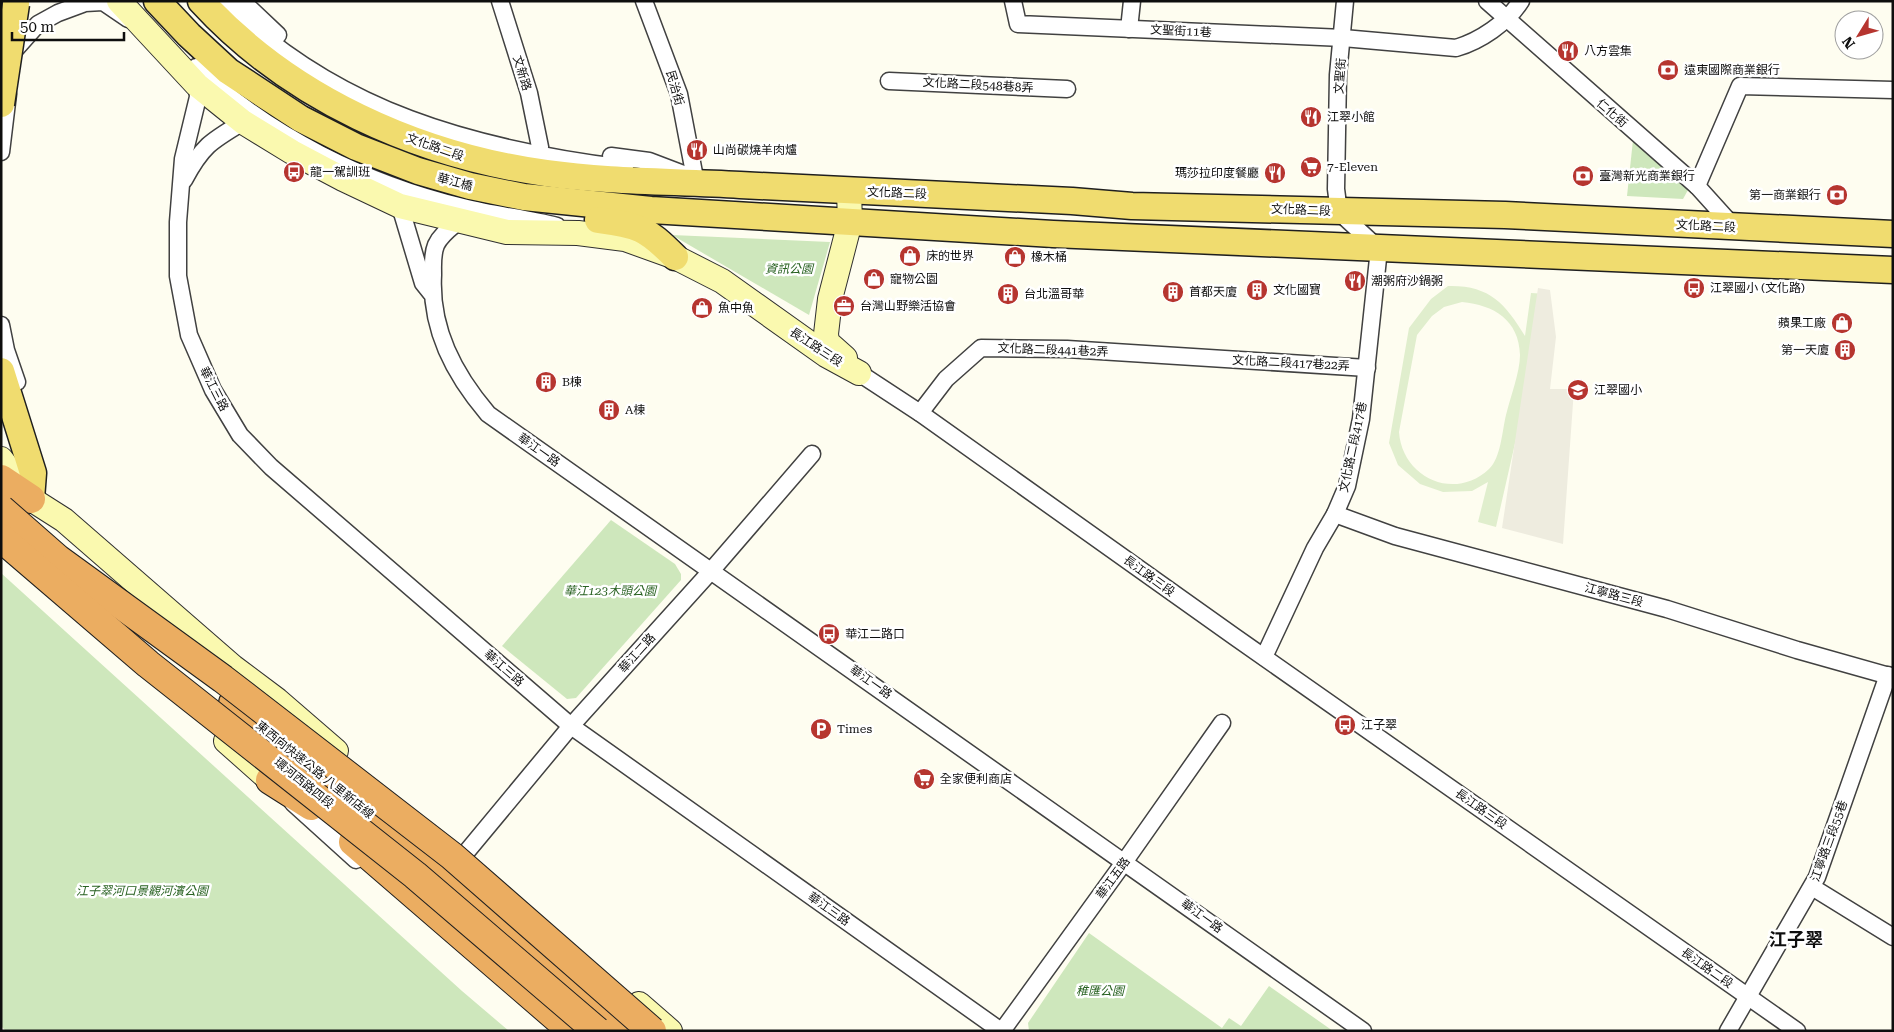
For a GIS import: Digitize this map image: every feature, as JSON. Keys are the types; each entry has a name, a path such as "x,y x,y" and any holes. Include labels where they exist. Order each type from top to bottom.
{"highway":[{"path":"1,479 31,500"},
{"name":"東西向快速公路 八里新店線","path":"4,522 58,560 477,900 628,1031"},
{"name":"東西向快速公路 八里新店線","path":"4,522 148,664 415,875 596,1031"},
{"path":"58,560 223,679 452,856 652,1031"},
{"path":"270,780 308,803 572,1031"}],"main road":[{"path":"119,1 196,85 243,122 292,152 400,206 507,232 598,236"},
{"name":"華江橋","path":"157,1 189,35 228,71 268,98 356,147 418,171 470,186 524,197 651,210 850,222"},
{"name":"文化路二段","path":"201,1 216,18 264,58 312,91 367,122 419,143 471,159 546,173 849,191 1072,201 1132,206 1505,215 1893,234"},
{"path":"7,54 17,2"},
{"path":"1,104 17,2"},
{"path":"268,98 294,128 330,150 378,170 425,188 469,200 642,228 654,235 675,257"},
{"path":"849,191 850,222 830,299 827,342 859,373"},
{"path":"850,222 1379,249 1893,270"},
{"name":"長江路三段","path":"598,236 625,239 675,257 740,293 763,312 826,355 859,373"},
{"path":"740,293 768,304 804,326 815,321 830,299"},
{"path":"1,371 5,395 33,473 31,500 4,522"},
{"path":"1,459 31,500 64,520 233,667 277,700 419,824 449,841 670,1031"},
{"name":"環河西路四段","path":"4,522 34,568 142,668 270,780"},
{"name":"環河西路四段","path":"4,522 152,658 606,1031"},
{"path":"419,824 440,852 501,904 514,928 634,1031"}],"street":[{"path":"132,1 149,22 206,78 264,120 319,153 369,176 420,195 464,208 532,220 598,236"},
{"path":"224,1 268,40 304,65 355,96 408,120 463,138 526,154 702,181"},
{"name":"文化路二段","path":"242,1 278,34 310,58 392,104 478,133 540,147 649,161 702,181"},
{"name":"文新路","path":"500,1 529,93 540,147"},
{"name":"民治街","path":"644,1 679,94 702,181"},
{"name":"文聖街11巷","path":"1013,1 1018,24 1343,38 1456,48 1473,43 1507,19 1521,1"},
{"path":"1129,29 1132,1"},
{"name":"文聖街","path":"1339,212 1336,189 1338,84 1345,1"},
{"name":"仁化街","path":"1487,1 1697,186 1734,227"},
{"path":"1,92 7,54 38,24 58,12 85,3 102,2 143,29"},
{"path":"1,152 7,54"},
{"name":"文化路二段548巷8弄","path":"889,81 1067,89"},
{"name":"華江三路","path":"196,85 198,97 183,159 178,222 178,276 189,335 212,390 240,435 271,467 571,726 1002,1031"},
{"path":"1697,186 1740,86 1893,90"},
{"name":"華江三路","path":"182,184 198,154 214,139 243,122"},
{"name":"華江一路","path":"400,206 423,283 432,293"},
{"path":"1339,212 1379,249"},
{"name":"華江一路","path":"460,220 440,238 436,245 432,256 432,293 446,350 466,388 488,414 1125,861 1363,1031"},
{"name":"文化路二段417巷","path":"1264,657 1315,548 1335,514 1347,486 1361,419 1379,249"},
{"path":"1,325 6,350 44,466 31,500"},
{"name":"文化路二段441巷2弄","path":"920,413 946,379 981,348 1068,349 1215,359"},
{"name":"文化路二段417巷22弄","path":"1215,359 1366,368"},
{"name":"長江路三段","path":"859,373 920,413 1618,905"},
{"name":"華江二路","path":"464,855 571,726 711,571 812,454"},
{"name":"江寧路三段","path":"1335,514 1394,536 1667,609 1797,650 1890,676"},
{"name":"江寧路三段55巷","path":"1728,1031 1812,887 1890,676"},
{"name":"華江五路","path":"1002,1031 1222,723"},
{"name":"環河西路四段","path":"270,780 303,814 556,1031"},
{"path":"1812,887 1893,937"},
{"name":"長江路二段","path":"1618,905 1797,1031"}],"green space":[{"path":"1633,140 1688,190 1683,199 1627,196"},
{"name":"資訊公園","path":"672,235 830,242 809,315"},
{"path":"1448,286 1475,289 1494,298 1503,305 1525,336 1531,293 1549,294 1496,527 1478,522 1488,482 1472,491 1443,492 1420,484 1398,465 1389,443 1409,328 1431,299","holes":["1462,302 1494,311 1503,316 1510,324 1519,343 1520,362 1499,451 1493,464 1475,479 1461,483 1446,484 1432,480 1409,461 1402,448 1399,432 1417,335 1432,316 1444,307"]},
{"name":"華江123木頭公園","path":"611,520 675,564 681,574 681,580 576,698 567,699 502,646"},
{"name":"江子翠河口景觀河濱公園","path":"1,573 462,991 509,1031 6,1031 1,1026"},
{"name":"稚匯公園","path":"1089,933 1222,1028 1229,1018 1241,1026 1269,986 1333,1031 1029,1031 1028,1023"}],"shaded area":[{"path":"1538,288 1550,290 1556,337 1550,389 1574,389 1563,544 1502,528"}],"place":[{"name":"八方雲集","path":"1568,51"},
{"name":"遠東國際商業銀行","path":"1668,70"},
{"name":"江翠小館","path":"1311,117"},
{"name":"山尚碳燒羊肉爐","path":"697,150"},
{"name":"7-Eleven","path":"1311,167"},
{"name":"龍一駕訓班","path":"294,172"},
{"name":"瑪莎拉印度餐廳","path":"1275,173"},
{"name":"臺灣新光商業銀行","path":"1583,176"},
{"name":"第一商業銀行","path":"1837,195"},
{"name":"床的世界","path":"910,256"},
{"name":"橡木桶","path":"1015,257"},
{"name":"寵物公園","path":"874,279"},
{"name":"潮粥府沙鍋粥","path":"1355,281"},
{"name":"江翠國小 (文化路)","path":"1694,288"},
{"name":"文化國寶","path":"1257,290"},
{"name":"首都天廈","path":"1173,292"},
{"name":"台北溫哥華","path":"1008,294"},
{"name":"台灣山野樂活協會","path":"844,306"},
{"name":"魚中魚","path":"702,308"},
{"name":"蘋果工廠","path":"1842,323"},
{"name":"第一天廈","path":"1845,350"},
{"name":"B棟","path":"546,382"},
{"name":"江翠國小","path":"1578,390"},
{"name":"A棟","path":"609,410"},
{"name":"華江二路口","path":"829,634"},
{"name":"江子翠","path":"1345,725"},
{"name":"Times","path":"821,729"},
{"name":"全家便利商店","path":"924,779"}],"district":[{"name":"江子翠","path":"1796,939"}]}
